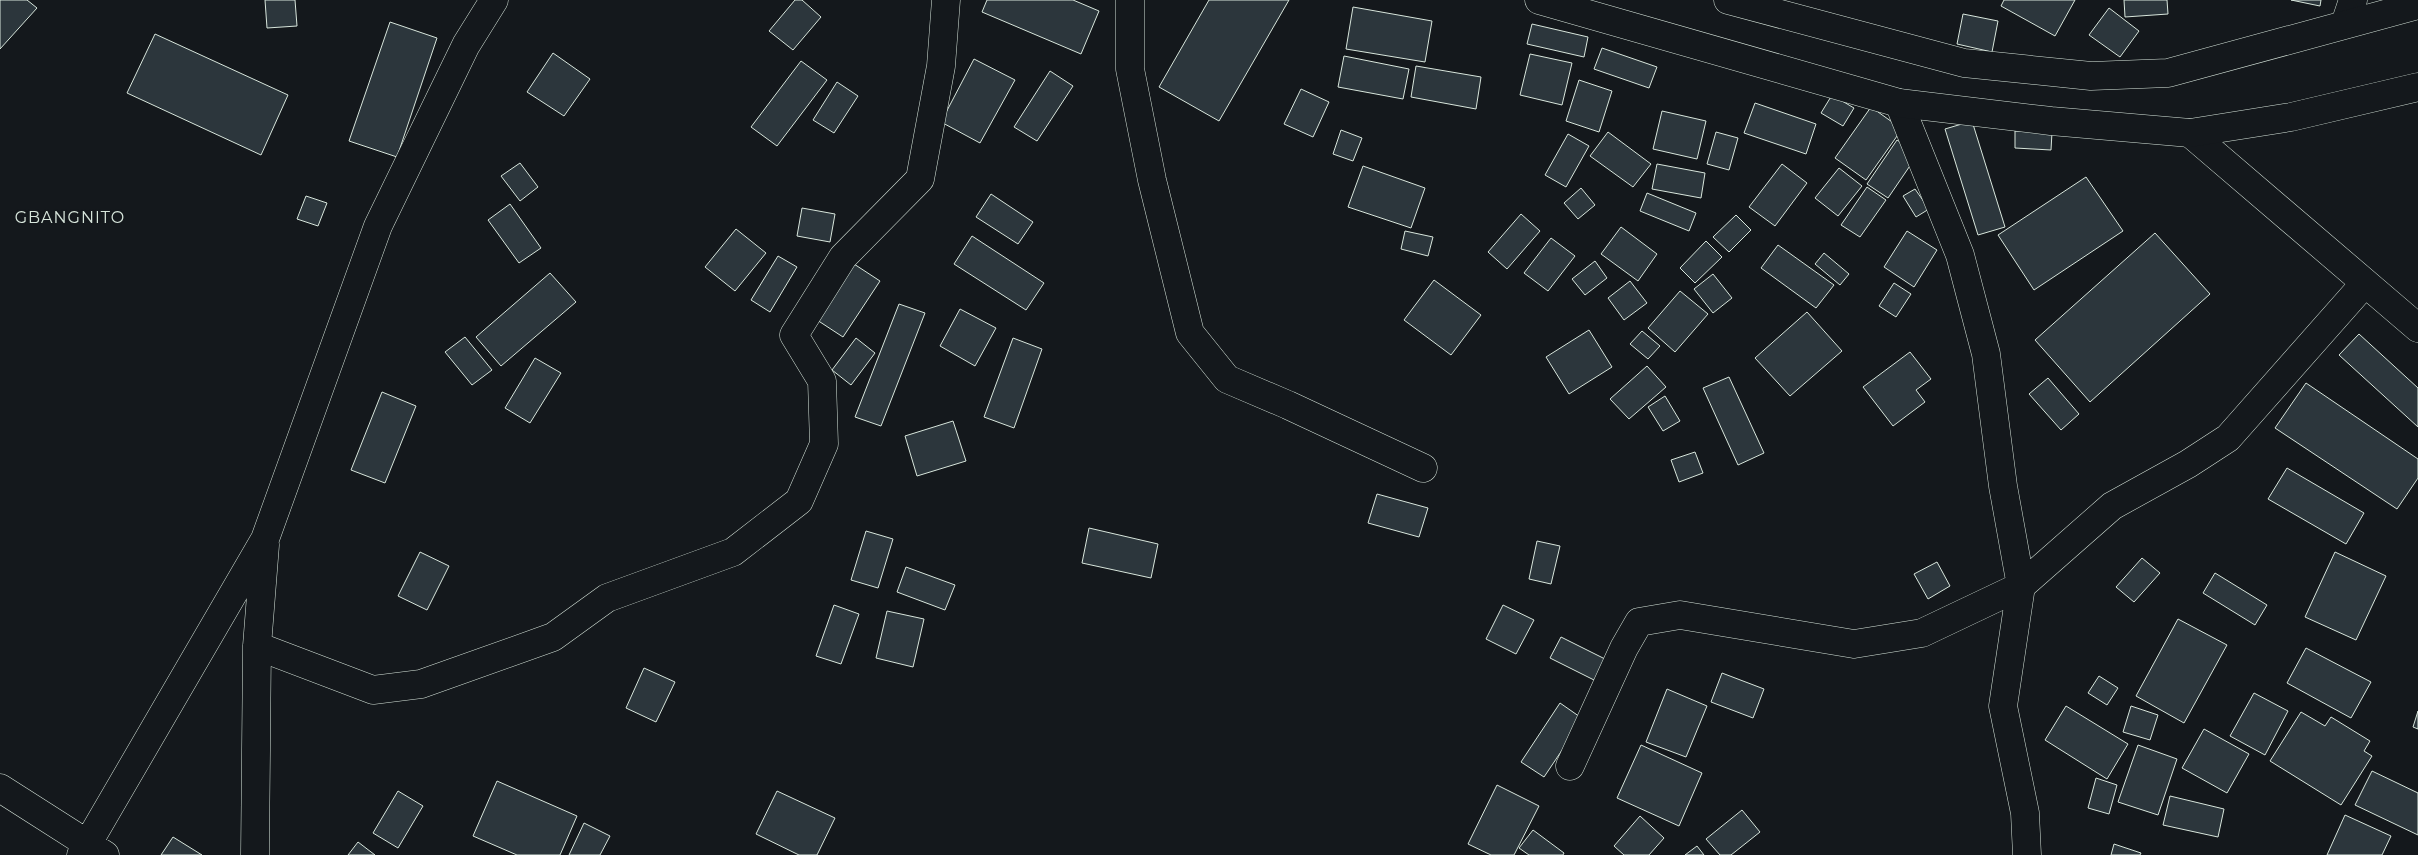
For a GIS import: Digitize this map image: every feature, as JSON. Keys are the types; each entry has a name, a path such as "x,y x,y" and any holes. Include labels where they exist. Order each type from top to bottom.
{"street":[{"path":"0,788 91,851 265,539 378,226 466,45 494,0"},
{"path":"257,646 373,690 421,684 553,637 607,598 733,552 799,501 824,444 824,435 822,381 794,335 843,257 920,179 941,66 946,0"},
{"path":"1130,0 1130,69 1152,180 1190,333 1227,379 1288,405 1423,468"},
{"path":"1539,0 1899,103 2051,121 2190,133 2291,117 2418,86"},
{"path":"1728,0 1964,63 2091,76 2168,73 2349,12 2418,5"},
{"path":"1899,103 1960,255 1986,354 2003,486 2021,586 2003,706 2025,813 2027,855"},
{"path":"2190,133 2418,328"},
{"path":"1570,766 1624,648 1639,622 1680,615 1854,644 1922,633 2021,586 2112,506 2188,464 2228,438 2365,283"},
{"path":"255,855 257,646 265,539"}],"building":[{"path":"0,0 27,0 37,8 0,49"},
{"path":"265,0 295,0 297,26 267,28"},
{"path":"795,0 802,0 821,17 793,50 769,31"},
{"path":"987,0 1073,0 1099,11 1081,54 982,12"},
{"path":"1209,0 1289,0 1219,121 1159,87"},
{"path":"2004,0 2075,0 2055,36 2001,6"},
{"path":"2124,0 2167,0 2168,14 2125,17"},
{"path":"2291,0 2321,0 2320,6"},
{"path":"1353,7 1432,21 1425,62 1346,49"},
{"path":"2109,8 2139,31 2120,57 2089,35"},
{"path":"1963,14 1998,21 1992,52 1957,44"},
{"path":"390,22 437,38 397,157 349,141"},
{"path":"1532,24 1588,37 1584,57 1527,44"},
{"path":"155,34 288,95 261,155 127,93"},
{"path":"1602,48 1657,67 1649,88 1594,69"},
{"path":"553,53 590,79 564,116 527,92"},
{"path":"1530,54 1572,63 1562,105 1520,95"},
{"path":"1344,56 1409,69 1403,99 1338,87"},
{"path":"974,59 1015,80 980,143 941,122"},
{"path":"801,61 827,80 777,146 751,127"},
{"path":"1416,66 1481,77 1476,109 1411,97"},
{"path":"1050,71 1073,86 1037,141 1014,127"},
{"path":"1579,80 1612,91 1599,132 1566,121"},
{"path":"837,82 858,96 834,133 813,120"},
{"path":"1301,89 1329,102 1313,137 1284,124"},
{"path":"1832,95 1854,108 1843,126 1821,113"},
{"path":"1755,103 1816,124 1806,154 1744,133"},
{"path":"1871,107 1902,129 1866,180 1835,158"},
{"path":"1662,111 1706,121 1697,159 1653,149"},
{"path":"1972,121 2005,227 1978,235 1945,129"},
{"path":"1341,130 1362,138 1353,161 1333,154"},
{"path":"2015,131 2052,132 2051,150 2015,148"},
{"path":"1608,132 1651,164 1633,187 1590,156"},
{"path":"1716,132 1738,138 1729,170 1707,164"},
{"path":"1568,134 1589,146 1566,187 1545,175"},
{"path":"1897,140 1918,154 1888,198 1867,184"},
{"path":"520,163 538,187 520,201 501,176"},
{"path":"1657,164 1705,173 1701,198 1652,189"},
{"path":"1782,164 1807,183 1775,226 1749,207"},
{"path":"1363,166 1425,188 1411,228 1348,207"},
{"path":"1839,168 1862,186 1838,216 1815,198"},
{"path":"2086,177 2123,231 2034,290 1998,235"},
{"path":"1867,187 1886,200 1860,237 1841,225"},
{"path":"1581,188 1595,205 1578,219 1564,203"},
{"path":"1915,189 1929,209 1916,217 1903,196"},
{"path":"1647,193 1696,213 1689,231 1640,211"},
{"path":"991,194 1033,222 1018,244 976,217"},
{"path":"306,196 327,203 318,226 297,219"},
{"path":"510,204 541,248 519,263 488,220"},
{"path":"802,208 835,214 830,242 797,236"},
{"path":"1521,214 1540,231 1507,269 1488,252"},
{"path":"1736,215 1751,230 1729,252 1713,237"},
{"path":"1621,227 1657,254 1638,281 1601,254"},
{"path":"736,229 766,253 735,291 705,267"},
{"path":"1405,231 1433,237 1428,256 1401,249"},
{"path":"1907,231 1937,250 1914,287 1884,267"},
{"path":"2155,233 2210,294 2090,402 2035,340"},
{"path":"972,236 1044,283 1026,310 954,264"},
{"path":"1551,238 1575,256 1548,291 1524,273"},
{"path":"1706,241 1722,257 1695,283 1680,268"},
{"path":"1778,245 1834,285 1816,308 1761,268"},
{"path":"1824,253 1849,274 1840,285 1815,264"},
{"path":"778,256 797,267 770,312 751,300"},
{"path":"1595,261 1607,278 1585,295 1572,279"},
{"path":"854,264 880,281 843,337 817,320"},
{"path":"550,273 576,302 501,366 476,337"},
{"path":"1713,274 1732,298 1713,313 1694,289"},
{"path":"1434,280 1481,315 1451,355 1404,320"},
{"path":"1630,281 1647,303 1624,320 1608,298"},
{"path":"1894,283 1911,294 1896,317 1879,306"},
{"path":"1680,291 1708,314 1675,352 1648,328"},
{"path":"899,304 925,313 881,426 855,417"},
{"path":"960,309 996,328 975,366 940,346"},
{"path":"1807,312 1842,351 1790,396 1755,358"},
{"path":"1589,330 1612,367 1569,394 1546,357"},
{"path":"1642,331 1660,346 1648,359 1630,344"},
{"path":"2359,334 2418,388 2418,427 2339,355"},
{"path":"465,337 492,370 472,385 445,352"},
{"path":"856,338 875,353 851,385 832,370"},
{"path":"1013,338 1042,349 1014,428 984,417"},
{"path":"1910,352 1931,379 1916,390 1925,402 1893,426 1863,387"},
{"path":"535,358 561,373 530,423 505,408"},
{"path":"1647,366 1666,387 1629,419 1610,399"},
{"path":"1729,377 1764,453 1738,465 1703,388"},
{"path":"2048,378 2079,414 2061,430 2029,394"},
{"path":"2306,383 2418,459 2418,478 2397,509 2275,428"},
{"path":"382,392 416,406 385,483 351,470"},
{"path":"1665,396 1680,421 1663,431 1648,407"},
{"path":"953,421 966,461 917,476 905,436"},
{"path":"1695,452 1703,473 1679,482 1671,460"},
{"path":"2287,468 2364,513 2346,544 2268,499"},
{"path":"1377,494 1428,508 1419,537 1368,523"},
{"path":"1089,528 1158,544 1151,578 1082,563"},
{"path":"866,531 893,539 878,588 851,580"},
{"path":"1537,541 1560,546 1551,584 1529,579"},
{"path":"420,552 449,566 427,610 398,596"},
{"path":"2335,552 2386,576 2356,640 2305,617"},
{"path":"2142,558 2160,573 2134,602 2116,587"},
{"path":"1937,562 1950,586 1928,599 1914,574"},
{"path":"906,567 955,585 945,610 897,592"},
{"path":"2215,573 2267,605 2255,625 2203,593"},
{"path":"834,605 859,614 841,664 816,656"},
{"path":"1503,605 1534,620 1516,654 1486,639"},
{"path":"887,611 924,619 913,667 876,658"},
{"path":"2178,619 2227,645 2184,723 2136,696"},
{"path":"1561,637 1607,660 1596,681 1550,658"},
{"path":"2306,648 2371,682 2351,718 2287,683"},
{"path":"644,668 675,682 656,722 626,708"},
{"path":"1722,673 1764,689 1753,718 1711,702"},
{"path":"2099,676 2118,688 2107,705 2088,693"},
{"path":"1667,689 1707,706 1686,757 1646,742"},
{"path":"2254,693 2288,711 2265,755 2230,736"},
{"path":"1560,703 1583,719 1544,777 1521,762"},
{"path":"2066,706 2128,744 2107,779 2045,740"},
{"path":"2131,706 2158,715 2150,740 2123,732"},
{"path":"2418,711 2418,729 2413,727"},
{"path":"2301,712 2325,726 2331,717 2370,741 2364,751 2372,756 2341,805 2270,761"},
{"path":"2204,729 2249,754 2227,793 2182,768"},
{"path":"1641,745 1702,773 1679,826 1617,798"},
{"path":"2138,745 2177,759 2158,815 2118,802"},
{"path":"2372,771 2418,793 2418,835 2355,805"},
{"path":"2096,778 2117,785 2109,814 2088,808"},
{"path":"497,781 577,816 560,855 517,855 473,836"},
{"path":"1497,785 1539,806 1514,855 1491,855 1468,844"},
{"path":"398,791 423,806 398,848 373,833"},
{"path":"777,791 835,818 817,855 799,855 756,834"},
{"path":"2170,796 2224,809 2218,837 2163,825"},
{"path":"1742,810 1760,832 1731,855 1720,855 1706,839"},
{"path":"2345,815 2391,836 2382,855 2327,855"},
{"path":"1640,816 1664,838 1649,855 1624,855 1614,846"},
{"path":"584,823 610,836 600,855 569,855"},
{"path":"1533,830 1564,853 1563,855 1529,855 1519,848"},
{"path":"173,837 202,855 161,855"},
{"path":"358,842 375,855 348,855"},
{"path":"2114,844 2141,853 2140,855 2111,855"},
{"path":"1697,846 1704,855 1685,855"}],"district":[{"name":"GBANGNITO","path":"70,217"}]}
